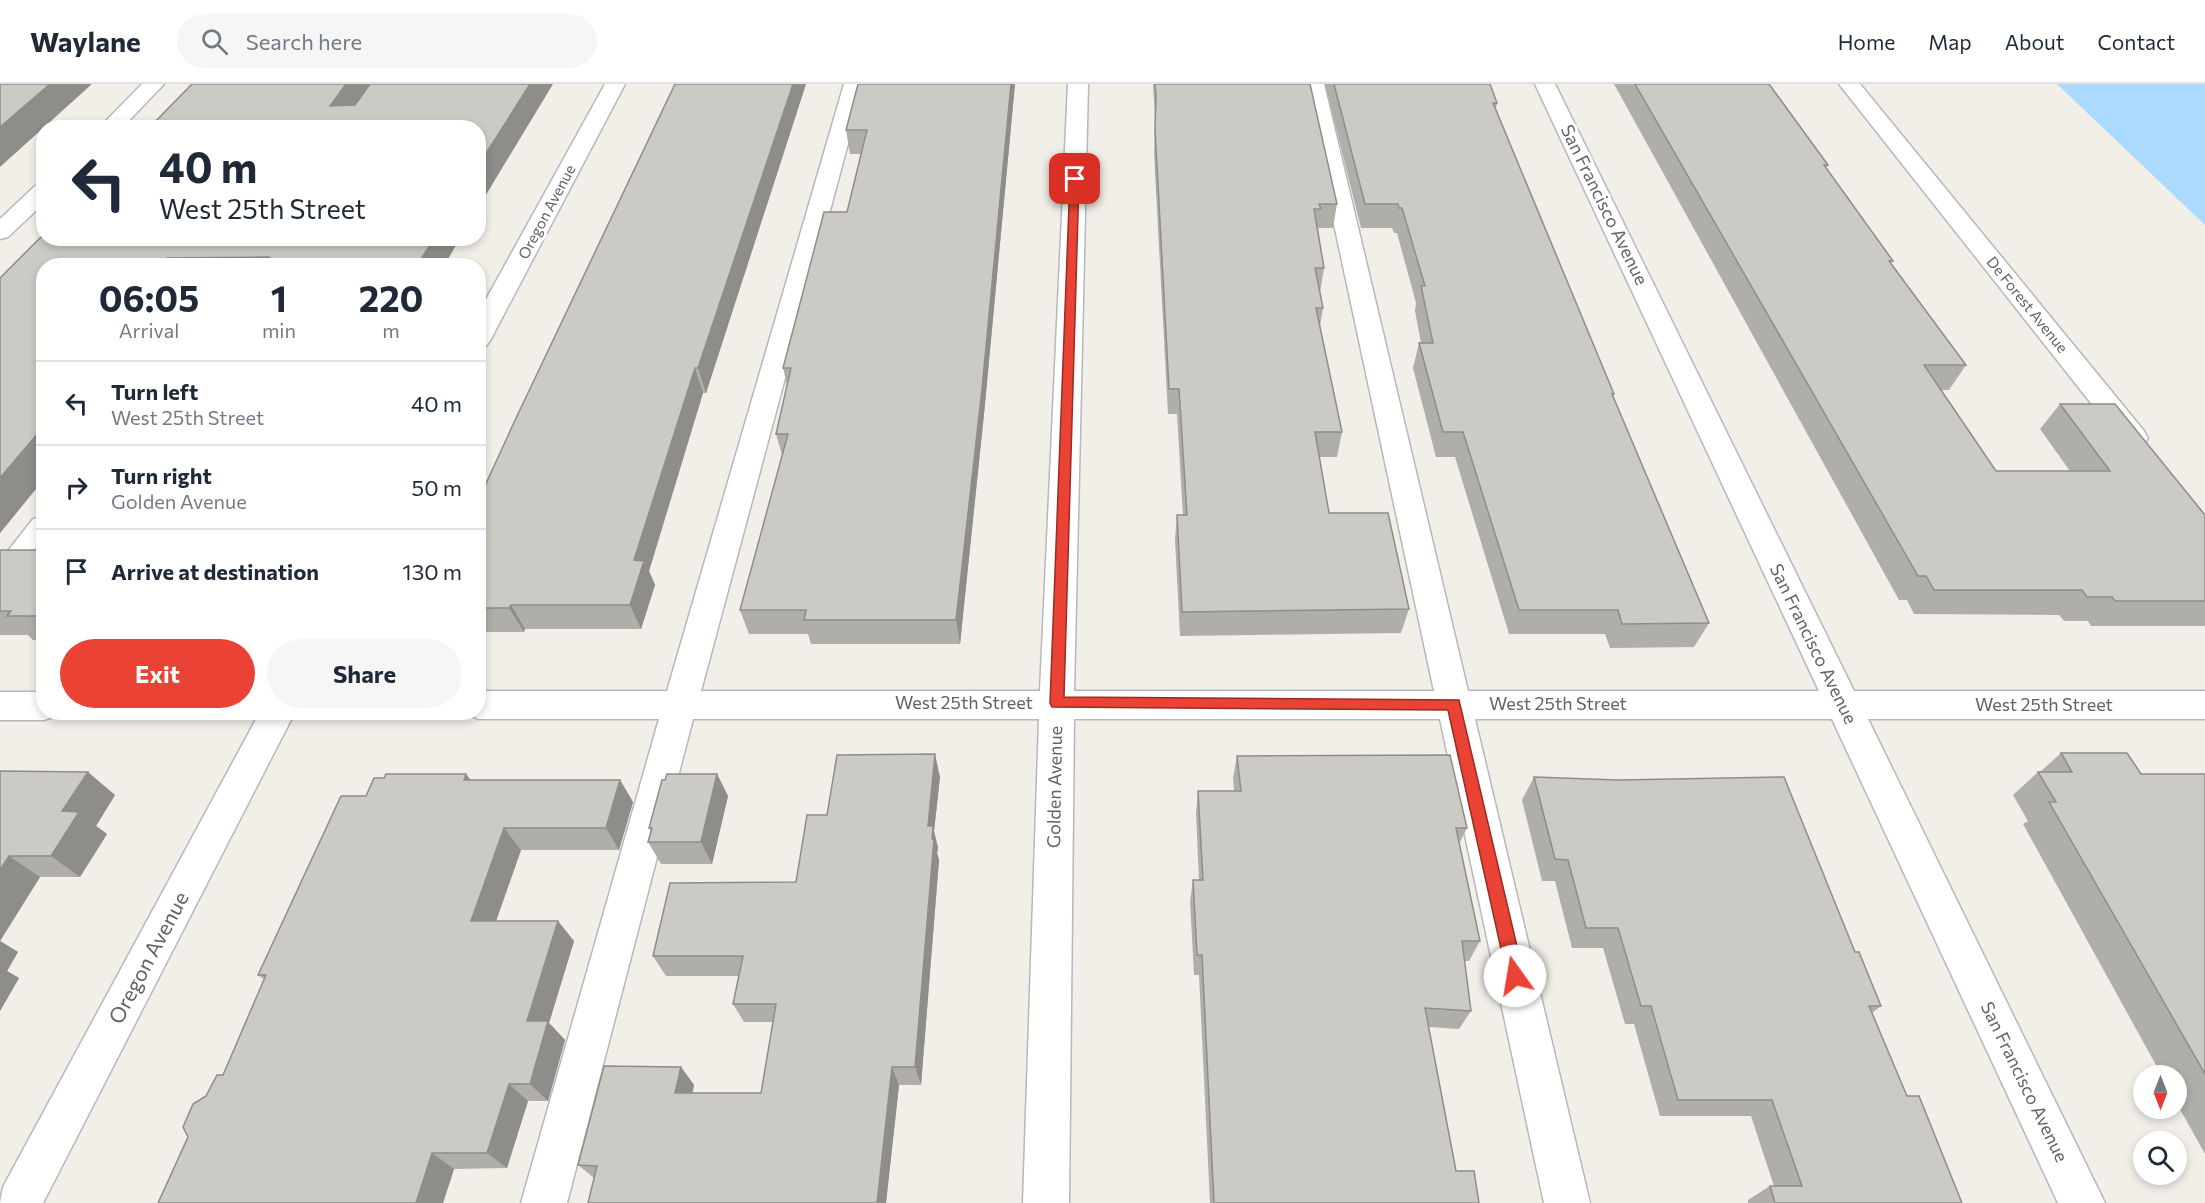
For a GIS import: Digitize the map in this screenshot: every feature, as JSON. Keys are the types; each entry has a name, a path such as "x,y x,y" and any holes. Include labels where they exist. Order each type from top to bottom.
{"street":[{"path":"117,120 154,84"},
{"name":"Oregon Avenue","path":"486,324 615,84"},
{"path":"544,1203 680,704 854,84"},
{"name":"Golden Avenue","path":"1046,1203 1057,703 1078,84"},
{"path":"1314,84 1567,1203"},
{"name":"San Francisco Avenue","path":"1545,84 2082,1203"},
{"name":"De Forest Avenue","path":"1849,84 2146,452"},
{"path":"0,232 36,198"},
{"path":"0,583 36,537"},
{"name":"West 25th Street","path":"486,705 1057,703 2205,705"},
{"path":"0,706 36,706"},
{"name":"Oregon Avenue","path":"19,1203 274,720"}],"water":[{"path":"2057,84 2205,84 2205,225"}],"building":[{"path":"0,84 50,84 0,127"},
{"path":"192,84 346,84 330,106 355,105 370,84 530,84 486,153 486,120 157,120"},
{"path":"675,84 793,84 698,368 695,368 634,560 644,561 630,605 511,605 509,608 486,608 486,484"},
{"path":"858,84 1011,84 982,389 956,620 804,620 806,610 740,610 788,434 776,434 791,368 783,368 824,212 847,212 867,130 846,130"},
{"path":"1155,84 1310,84 1337,204 1319,204 1321,209 1314,209 1324,268 1315,268 1323,308 1316,308 1342,432 1315,432 1329,513 1388,513 1409,609 1182,612 1177,515 1187,515 1179,389 1169,389 1155,129"},
{"path":"1334,84 1490,84 1497,103 1493,103 1709,623 1622,624 1618,610 1519,610 1463,432 1443,432 1419,343 1433,343 1421,286 1425,286 1402,208 1399,208 1398,204 1365,204"},
{"path":"1635,84 1769,84 1828,165 1824,165 1893,261 1889,261 1966,365 1924,365 1996,471 2110,471 2060,404 2115,404 2205,515 2205,601 2115,601 2112,597 2087,597 2082,590 1934,590 1926,576 1918,576"},
{"path":"36,242 36,246 429,246 422,258 36,258 36,435 0,478 0,278"},
{"path":"36,550 36,616 7,616 11,611 0,611 0,551"},
{"path":"2061,753 2127,753 2141,774 2205,774 2205,1074 2049,802 2056,802 2038,772 2072,772"},
{"path":"935,754 928,826 933,826 932,839 934,839 915,1067 892,1067 877,1203 588,1203 597,1166 578,1165 604,1066 681,1067 675,1093 761,1093 776,1004 733,1004 743,956 653,956 670,883 796,882 807,815 827,815 837,755"},
{"path":"1450,755 1467,828 1456,828 1480,941 1462,941 1471,1011 1425,1008 1456,1171 1474,1171 1479,1203 1214,1203 1202,955 1197,955 1193,880 1203,880 1198,791 1241,791 1237,756"},
{"path":"0,771 88,772 62,811 79,812 51,856 9,856 0,870"},
{"path":"386,774 466,774 464,780 620,780 606,828 504,828 471,921 558,921 527,1021 548,1021 530,1084 509,1084 487,1153 432,1153 416,1203 158,1203 188,1137 183,1127 193,1104 206,1096 217,1075 223,1075 266,975 258,975 341,796 366,796 374,778 384,778"},
{"path":"667,774 717,774 701,842 648,842 652,828 649,828 662,780 665,780"},
{"path":"1534,777 1618,780 1784,777 1855,952 1859,952 1881,1006 1869,1006 1907,1096 1919,1096 1962,1203 1775,1203 1770,1186 1802,1186 1772,1100 1678,1100 1651,1006 1641,1006 1618,928 1586,928 1568,860 1555,859"}],"route":[{"path":"1075,179 1057,703 1454,704 1515,976"}]}
